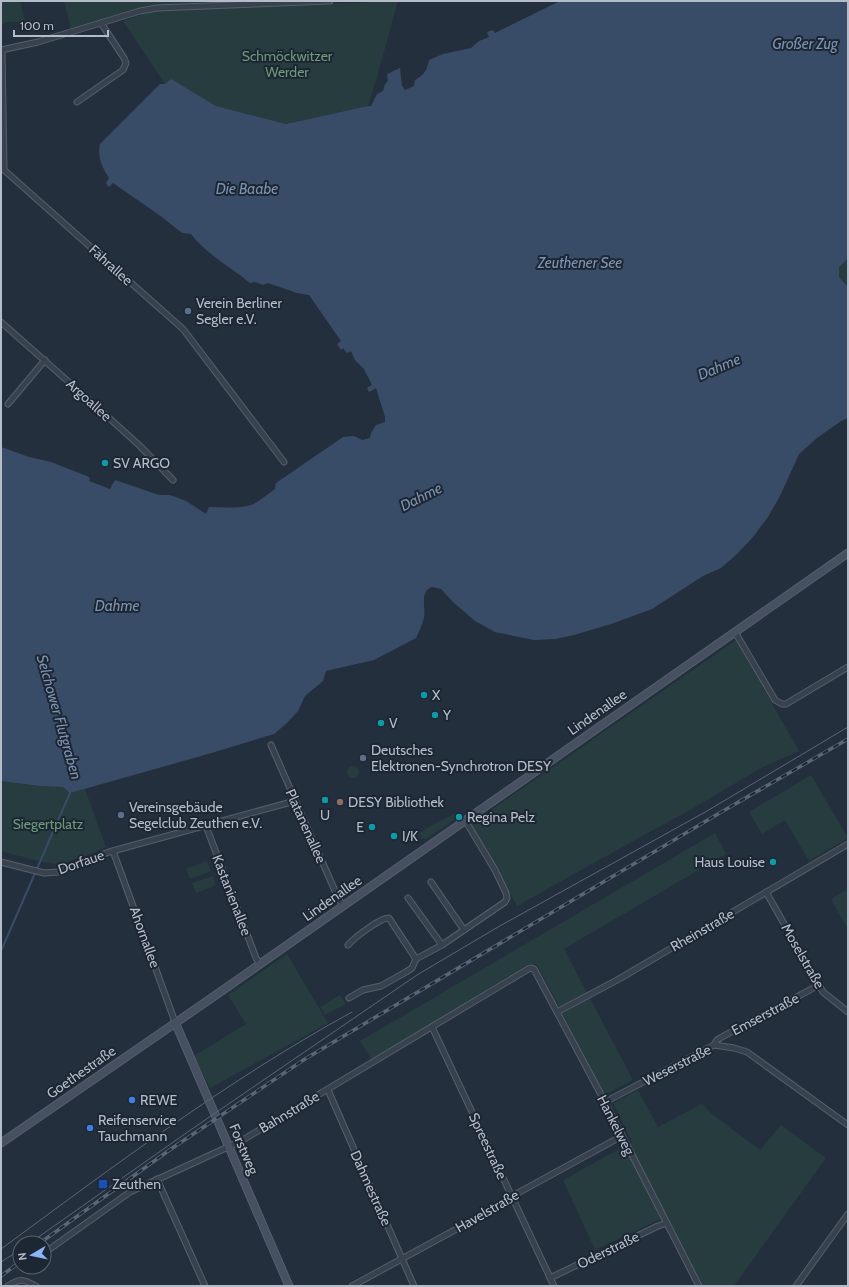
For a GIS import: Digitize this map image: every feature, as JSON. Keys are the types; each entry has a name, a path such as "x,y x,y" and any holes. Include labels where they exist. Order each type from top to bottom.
{"main road":[{"name":"Lindenallee","path":"176,1022 848,553"},
{"name":"Goethestraße","path":"1,1142 176,1022"},
{"name":"Forstweg","path":"176,1022 289,1286"}],"street":[{"path":"1,50 101,24 140,11 157,8 330,1"},
{"path":"77,102 123,70 125,67 124,58 101,24"},
{"name":"Fährallee","path":"1,50 3,171 183,329 284,462"},
{"name":"Argoallee","path":"1,322 138,445 173,480"},
{"path":"8,404 45,360"},
{"path":"735,632 775,700 782,704 786,704 794,700 848,667"},
{"name":"Platanenallee","path":"270,745 343,906"},
{"name":"Dorfaue","path":"1,862 44,873 58,872 114,851 295,801"},
{"path":"349,998 363,990 386,984 412,968 416,959 442,945 505,902 508,898 495,870 465,820"},
{"name":"Kastanienallee","path":"206,826 256,958 260,964"},
{"name":"Rheinstraße","path":"557,1012 610,984 847,845"},
{"name":"Ahornallee","path":"114,851 176,1022"},
{"path":"431,882 464,930"},
{"name":"Moselstraße","path":"766,892 819,985 827,996 848,1012"},
{"path":"408,898 442,945"},
{"path":"348,944 378,922 385,918 389,918 416,959"},
{"name":"Hankelweg","path":"530,968 534,969 605,1102 699,1286"},
{"name":"Bahnstraße","path":"52,1247 124,1195 241,1141 530,968"},
{"name":"Emserstraße","path":"714,1045 716,1040 819,985"},
{"name":"Spreestraße","path":"432,1027 554,1286"},
{"name":"Weserstraße","path":"605,1102 714,1045 734,1048 747,1052 848,1125"},
{"name":"Dahmestraße","path":"328,1090 414,1286"},
{"name":"Havelstraße","path":"352,1286 622,1136"},
{"path":"157,1179 178,1230 188,1247 205,1286"},
{"path":"796,1286 848,1214"},
{"name":"Oderstraße","path":"550,1278 667,1223"},
{"path":"8,1286 19,1280 23,1280 36,1286"}],"green space":[{"path":"1,1 20,1 26,24 10,22 1,25"},
{"path":"64,1 270,1 144,7 71,30"},
{"name":"Schmöckwitzer Werder","path":"398,1 368,106 286,124 216,106 171,80 165,84 123,21 154,11"},
{"path":"848,259 848,287 839,277 839,267"},
{"path":"736,640 799,751 761,768 692,809 517,906 471,824"},
{"path":"351,766 355,766 359,772 355,778 351,778 347,774 347,770"},
{"path":"811,775 848,838 809,861 785,820 762,834 749,812"},
{"name":"Siegertplatz","path":"1,781 40,786 63,787 70,793 85,789 106,847 76,860 59,864 38,861 1,851"},
{"path":"456,813 458,817 425,840 424,838 422,839 419,833"},
{"path":"715,833 726,854 564,949 633,1080 605,1095 537,965 529,964 372,1060 360,1041"},
{"path":"207,861 211,871 190,879 186,869"},
{"path":"213,876 216,885 196,893 192,883"},
{"path":"848,889 848,930 831,899"},
{"path":"287,954 328,1023 210,1088 194,1056 246,1024 228,995"},
{"path":"340,995 346,1004 325,1015 320,1007"},
{"path":"638,1090 658,1127 702,1104 712,1114 760,1150 781,1125 826,1158 734,1286 701,1286 667,1216 595,1250 563,1180 632,1142 613,1103"}],"water":[{"name":"Zeuthener See","path":"560,1 848,1 848,259 839,267 839,277 848,287 848,418 841,421 817,438 799,454 780,496 768,517 753,537 737,554 721,568 703,576 652,609 611,624 574,635 555,639 534,640 495,632 475,621 453,602 441,589 432,587 428,589 424,596 424,618 416,638 374,660 326,671 323,681 305,696 298,711 274,734 70,793 63,787 40,786 1,781 1,447 29,457 51,462 87,476 90,478 89,481 110,489 115,480 159,495 170,495 186,501 206,514 209,507 236,507 253,504 275,489 276,483 343,437 354,436 362,440 370,438 376,425 385,422 385,417 376,388 369,392 367,388 372,385 364,369 355,360 351,351 347,353 343,348 341,350 337,344 341,341 309,295 297,293 268,283 263,285 255,282 250,283 212,255 191,234 182,233 162,217 113,183 109,187 106,183 109,178 102,166 100,158 100,144 160,84 165,84 171,79 216,106 286,124 371,106 377,94 383,91 385,84 388,81 387,74 400,68 402,86 405,90 414,86 415,80 425,72 429,60 443,54 471,48 479,41 489,37 487,32 493,30 495,33"}],"waterway":[{"name":"Selchower Flutgraben","path":"1,951 70,793 69,790"}],"tram line":[{"path":"41,1235 189,1131 417,975 498,927 707,811 848,727"},
{"path":"1,1249 129,1155 216,1095 306,1038 352,1012"},
{"path":"1,1262 12,1255"}],"railway":[{"path":"51,1235 171,1149 305,1059 723,811 848,739"},
{"path":"1,1276 12,1268"}],"place":[{"name":"Verein Berliner Segler e.V.","path":"188,311"},
{"name":"SV ARGO","path":"105,463"},
{"name":"X","path":"424,695"},
{"name":"Y","path":"435,715"},
{"name":"V","path":"381,723"},
{"name":"Deutsches Elektronen-Synchrotron DESY","path":"363,758"},
{"name":"U","path":"325,800"},
{"name":"DESY Bibliothek","path":"340,802"},
{"name":"Vereinsgebäude Segelclub Zeuthen e.V.","path":"121,815"},
{"name":"Regina Pelz","path":"459,817"},
{"name":"E","path":"372,827"},
{"name":"I/K","path":"394,836"},
{"name":"Haus Louise","path":"773,862"},
{"name":"REWE","path":"132,1100"},
{"name":"Reifenservice Tauchmann","path":"90,1128"},
{"name":"Zeuthen","path":"103,1184"}],"water label":[{"name":"Großer Zug","path":"805,44"},
{"name":"Die Baabe","path":"247,189"},
{"name":"Dahme","path":"719,367"},
{"name":"Dahme","path":"421,497"},
{"name":"Dahme","path":"117,606"}]}
